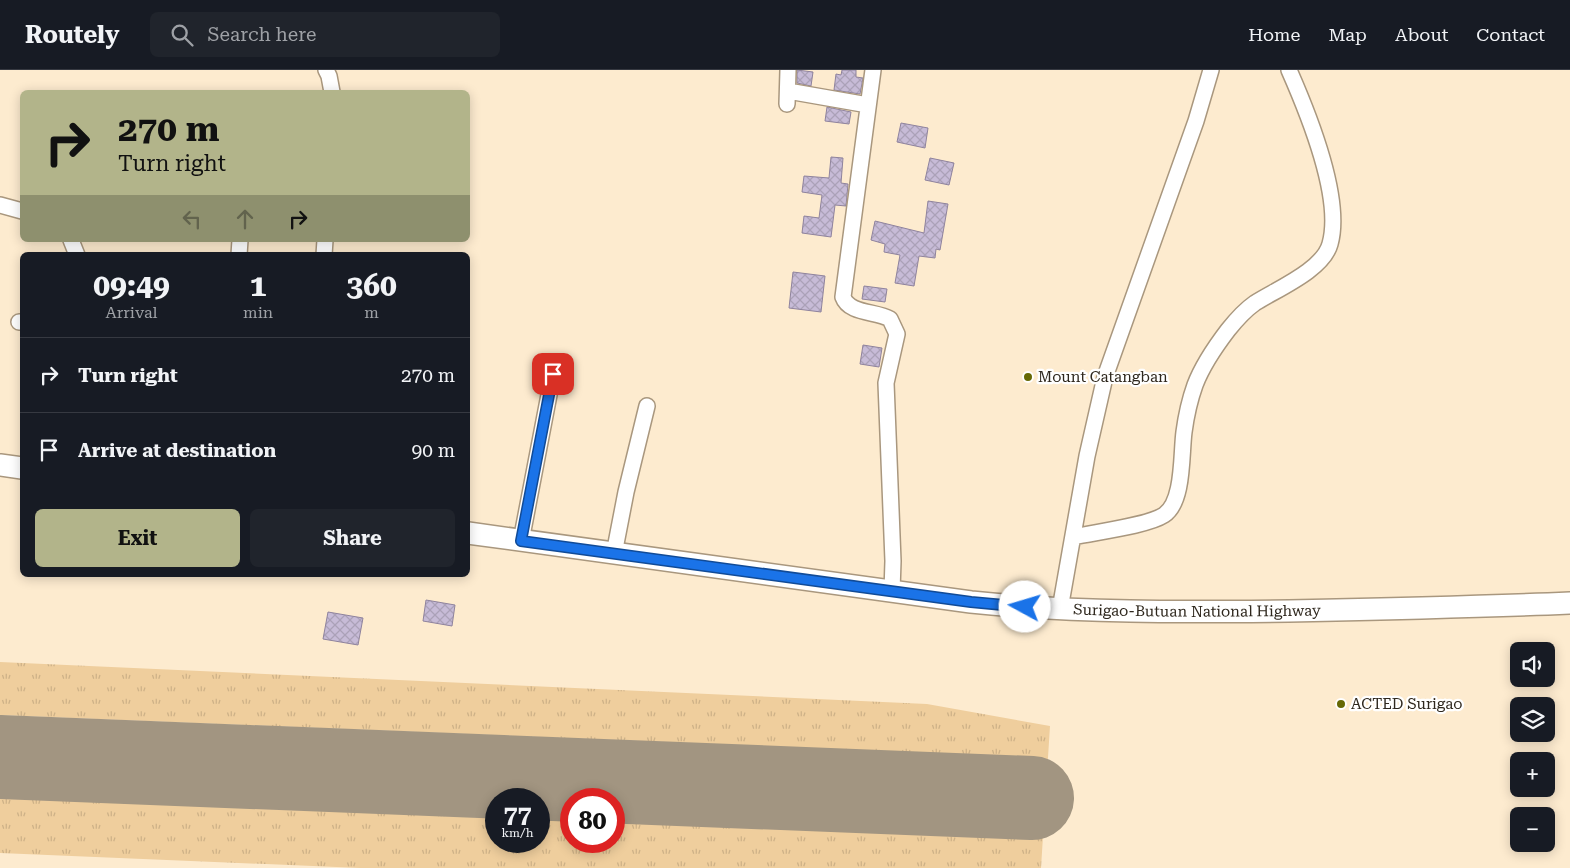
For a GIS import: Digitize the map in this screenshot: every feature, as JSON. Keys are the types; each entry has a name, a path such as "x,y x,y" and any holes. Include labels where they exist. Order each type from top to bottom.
{"highway":[{"path":"0,465 20,468"},
{"name":"Surigao-Butuan National Highway","path":"470,533 971,602 1025,607 1139,612 1194,612 1432,608 1570,603"}],"street":[{"path":"326,70 332,90"},
{"path":"788,70 787,98 868,105"},
{"path":"873,70 843,297 852,308 877,313 890,319 896,334 886,383 893,562 892,591"},
{"path":"1060,609 1087,456 1105,377 1196,121 1211,70"},
{"path":"1073,537 1148,522 1164,515 1171,508 1175,501 1178,486 1184,431 1195,386 1212,350 1235,320 1253,304 1317,266 1326,255 1331,243 1331,194 1325,165 1289,70"},
{"path":"0,205 20,210"},
{"path":"521,541 553,374"},
{"path":"614,554 647,406"}],"green space":[{"path":"0,662 927,704 1050,726 1041,868 360,868 0,853 0,798 485,818 485,853 550,853 550,820 560,820 560,853 625,853 625,822 1029,839 1033,757 0,715"}],"building":[{"path":"797,70 813,72 811,86 797,83"},
{"path":"842,70 856,70 856,77 863,78 860,94 834,90 836,74 841,75"},
{"path":"827,107 851,112 849,124 825,121"},
{"path":"901,123 928,128 925,148 897,142"},
{"path":"831,157 843,158 841,183 848,184 846,206 835,205 831,237 802,233 804,216 819,218 822,195 802,192 804,176 829,178"},
{"path":"930,158 954,163 949,185 925,180"},
{"path":"928,201 948,204 940,250 936,249 935,258 919,256 914,286 895,283 900,255 884,252 885,244 871,240 875,221 924,233"},
{"path":"793,272 825,276 821,312 789,308"},
{"path":"864,286 887,289 885,302 862,299"},
{"path":"863,345 882,348 879,367 860,364"},
{"path":"426,600 455,605 452,626 423,621"},
{"path":"328,612 363,618 358,645 323,639"}],"runway":[{"path":"0,757 1032,798"}],"place":[{"name":"Mount Catangban","path":"1028,377"},
{"name":"ACTED Surigao","path":"1341,704"}],"route":[{"path":"553,374 521,541 971,602 1025,607"}]}
